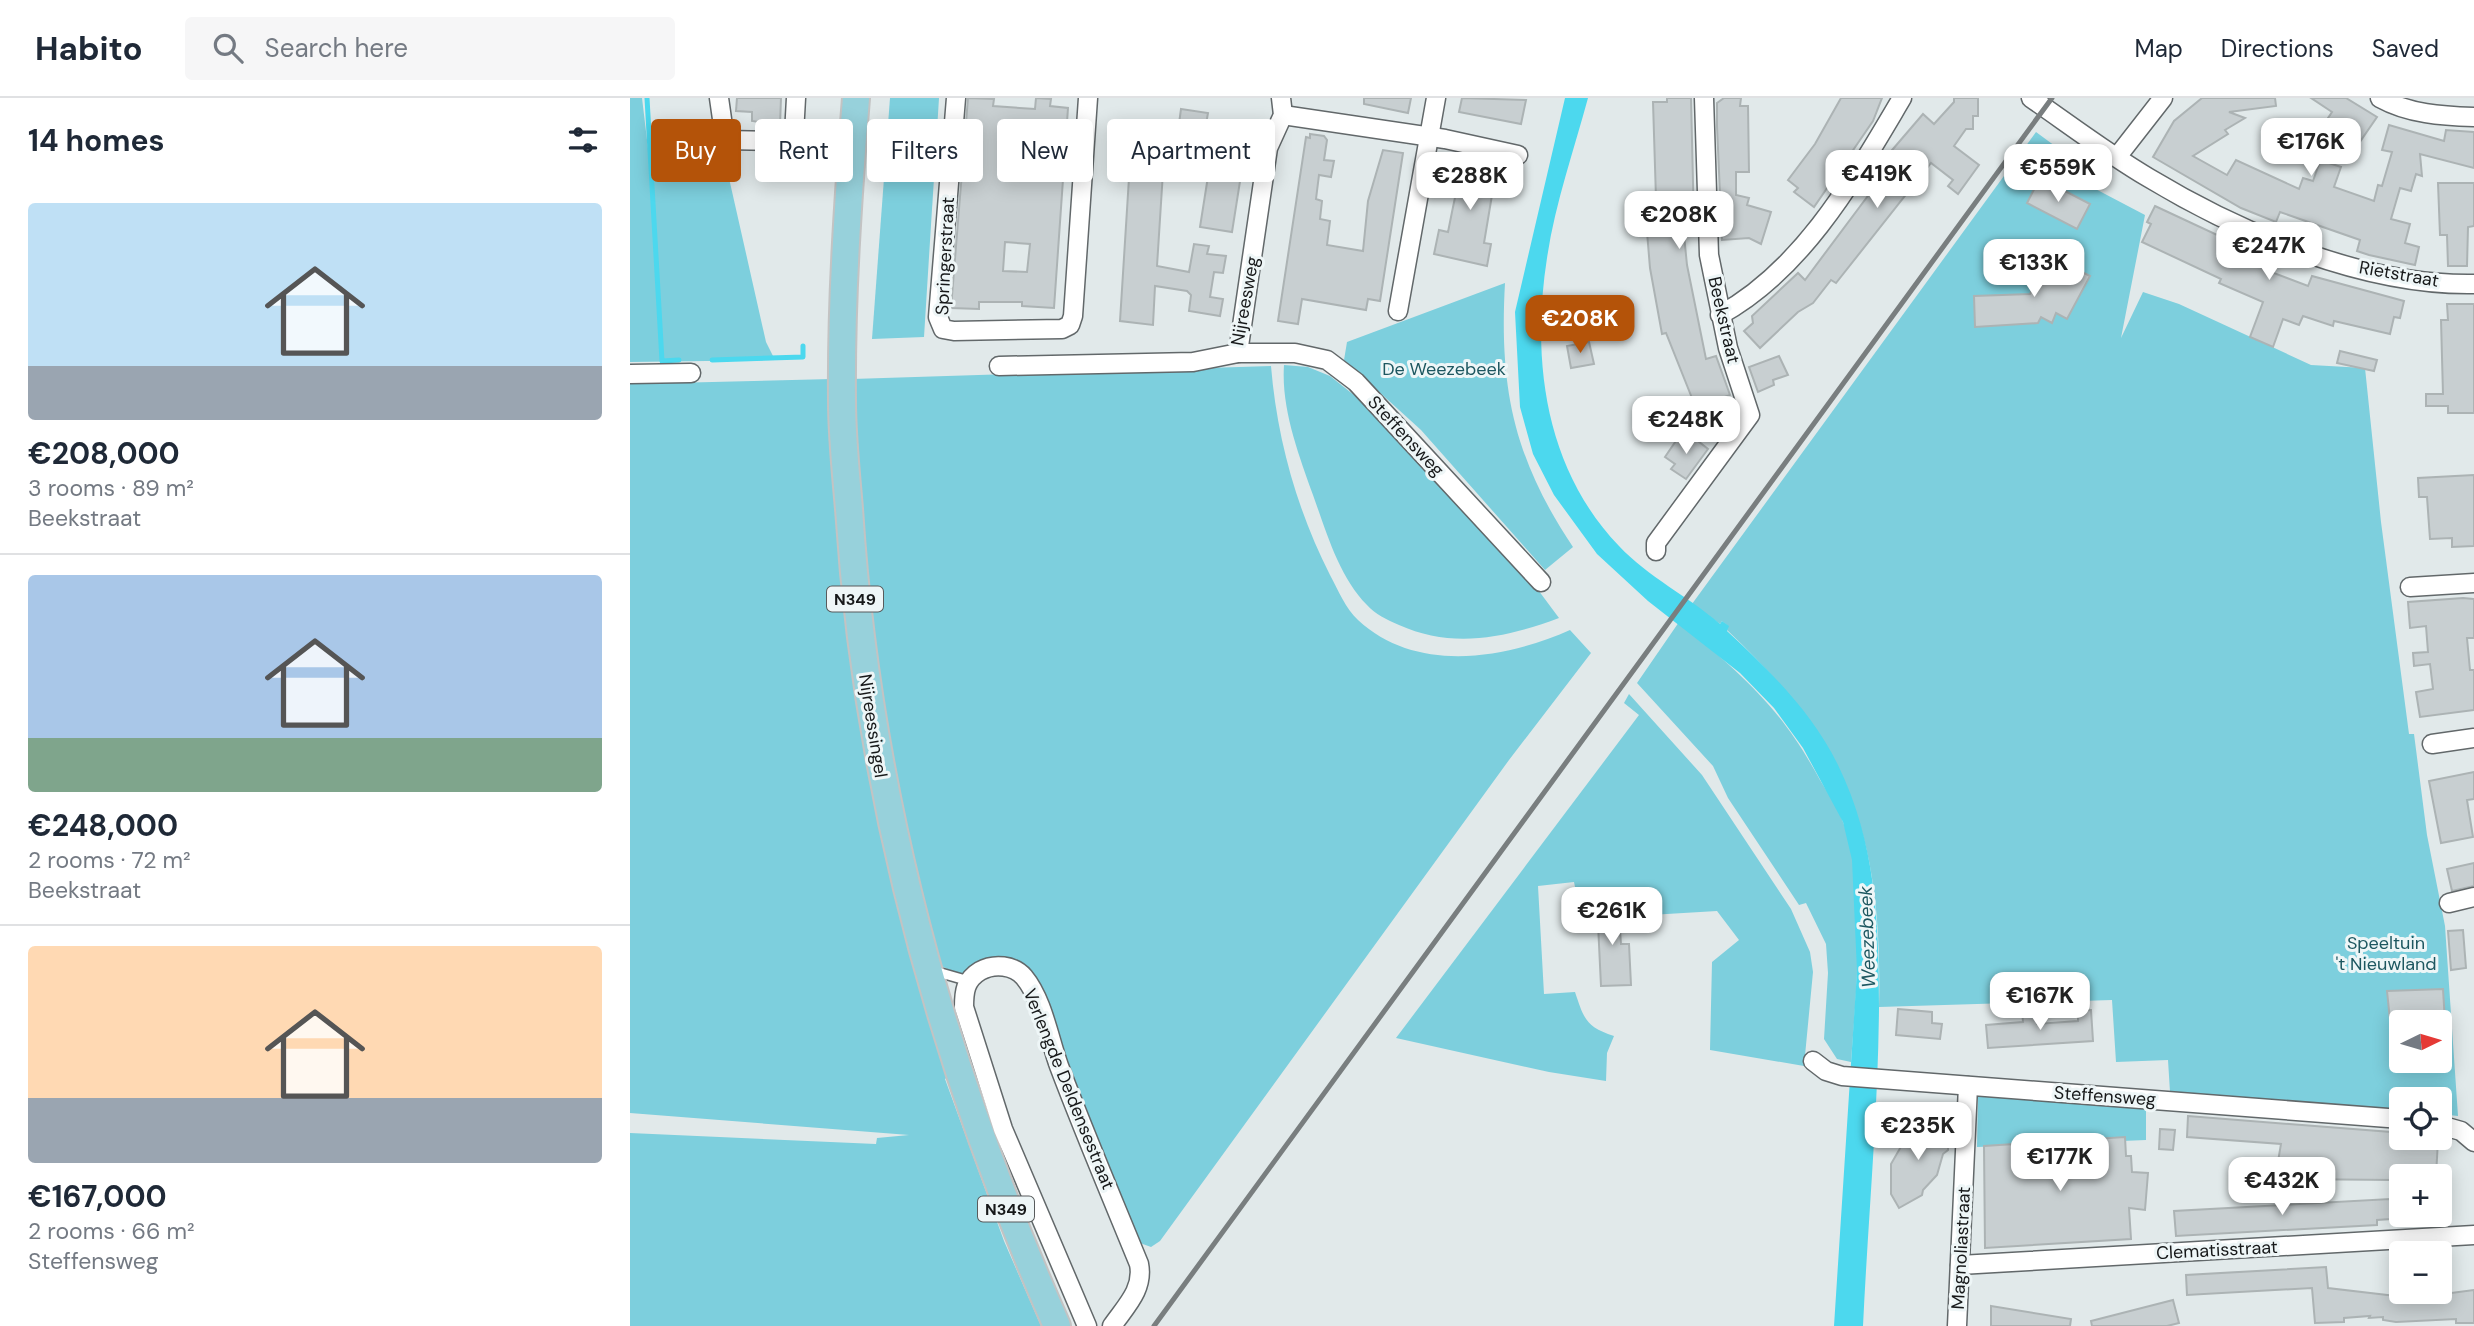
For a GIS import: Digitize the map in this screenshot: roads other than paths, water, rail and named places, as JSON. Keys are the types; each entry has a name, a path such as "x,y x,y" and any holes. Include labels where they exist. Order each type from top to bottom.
{"main road":[{"name":"Nijreessingel","path":"856,98 844,259 842,404 853,584 882,780 901,875 963,1089 1009,1216 1057,1326"}],"street":[{"path":"719,98 725,140 771,141 791,139 796,98"},
{"name":"Springerstraat","path":"956,98 938,317 943,329 1062,329 1070,325 1073,316 1088,98"},
{"path":"1398,311 1436,98"},
{"name":"Beekstraat","path":"1656,551 1656,543 1750,415 1728,348 1709,246 1704,98"},
{"path":"1720,315 1740,304 1787,263 1868,156 1902,98"},
{"name":"Rietstraat","path":"2031,98 2151,179 2270,240 2352,266 2416,281 2474,284"},
{"path":"2117,157 2163,98"},
{"path":"2380,98 2393,105 2440,116 2474,117"},
{"path":"1282,107 1518,155"},
{"name":"Nijreesweg","path":"999,366 1193,362 1238,353 1268,148 1282,107"},
{"name":"Steffensweg","path":"1238,353 1295,353 1327,360 1343,371 1541,582"},
{"path":"630,374 691,373"},
{"path":"2410,587 2474,583"},
{"path":"2432,744 2474,738"},
{"path":"2449,903 2474,897"},
{"name":"Verlengde Deldensestraat","path":"969,981 979,971 993,966 1010,968 1023,976 1034,995 1139,1264 1138,1288 1112,1326"},
{"path":"969,981 964,989 964,1007 988,1086 1003,1129 1087,1326"},
{"name":"Steffensweg","path":"1813,1061 1826,1071 1842,1076 1882,1080 2389,1118"},
{"name":"Magnoliastraat","path":"1957,1326 1968,1086"},
{"path":"2452,1128 2461,1131 2474,1142"},
{"name":"Clematisstraat","path":"1959,1265 2474,1235"}],"lane":[{"path":"926,968 969,981"}],"water":[{"name":"Weezebeek","path":"1565,98 1588,98 1555,218 1542,297 1543,374 1559,448 1574,483 1594,516 1619,546 1655,577 1720,624 1722,621 1729,626 1727,631 1774,677 1816,727 1851,794 1868,853 1876,914 1879,1008 1863,1326 1834,1326 1857,971 1852,860 1843,822 1803,748 1774,708 1740,673 1648,601 1597,554 1554,495 1533,454 1520,407 1515,312"}],"waterway":[{"path":"647,98 662,361 679,360"},
{"path":"712,360 803,357 803,346"}],"railway":[{"path":"1154,1326 2052,98"}],"park label":[{"name":"De Weezebeek","path":"1444,369"},
{"name":"Speeltuin 't Nieuwland","path":"2386,953"}]}
